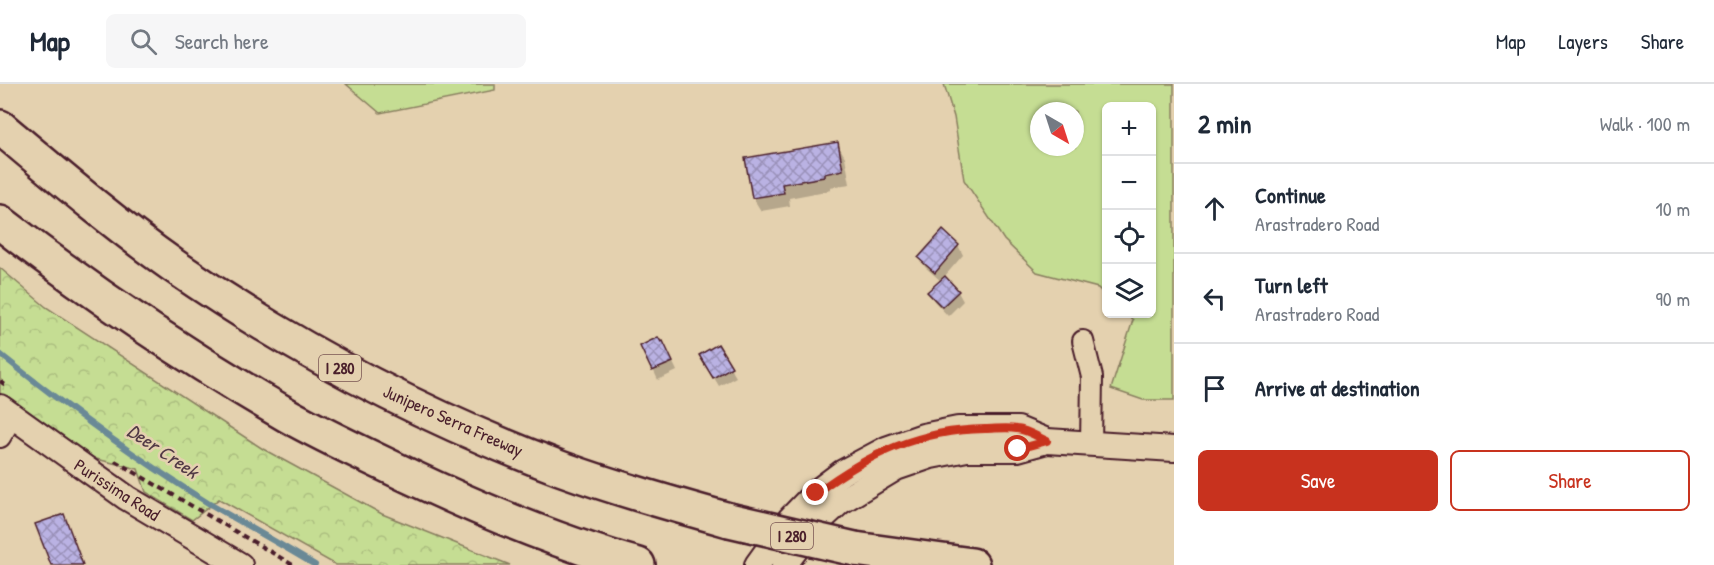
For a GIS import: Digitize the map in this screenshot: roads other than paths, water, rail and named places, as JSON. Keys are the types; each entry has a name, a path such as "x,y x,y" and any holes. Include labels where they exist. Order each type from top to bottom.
{"highway":[{"name":"Junipero Serra Freeway","path":"0,127 108,217 174,266 322,358 409,403 477,434 560,468 645,497 729,520 855,549 972,565"},
{"path":"0,222 142,324 288,416 454,497 541,533 638,565"}],"street":[{"path":"1083,341 1092,377 1091,444"},
{"name":"Purissima Road","path":"5,412 127,498 240,565"},
{"path":"757,565 790,519 816,493 843,472 886,449 923,436 958,429 1018,429 1047,441 1174,449"},
{"path":"784,565 814,526 840,502 896,468 932,456 967,449 1018,449 1047,441"}],"waterway":[{"name":"Deer Creek","path":"0,354 76,413 154,468 208,503 315,565"}]}
